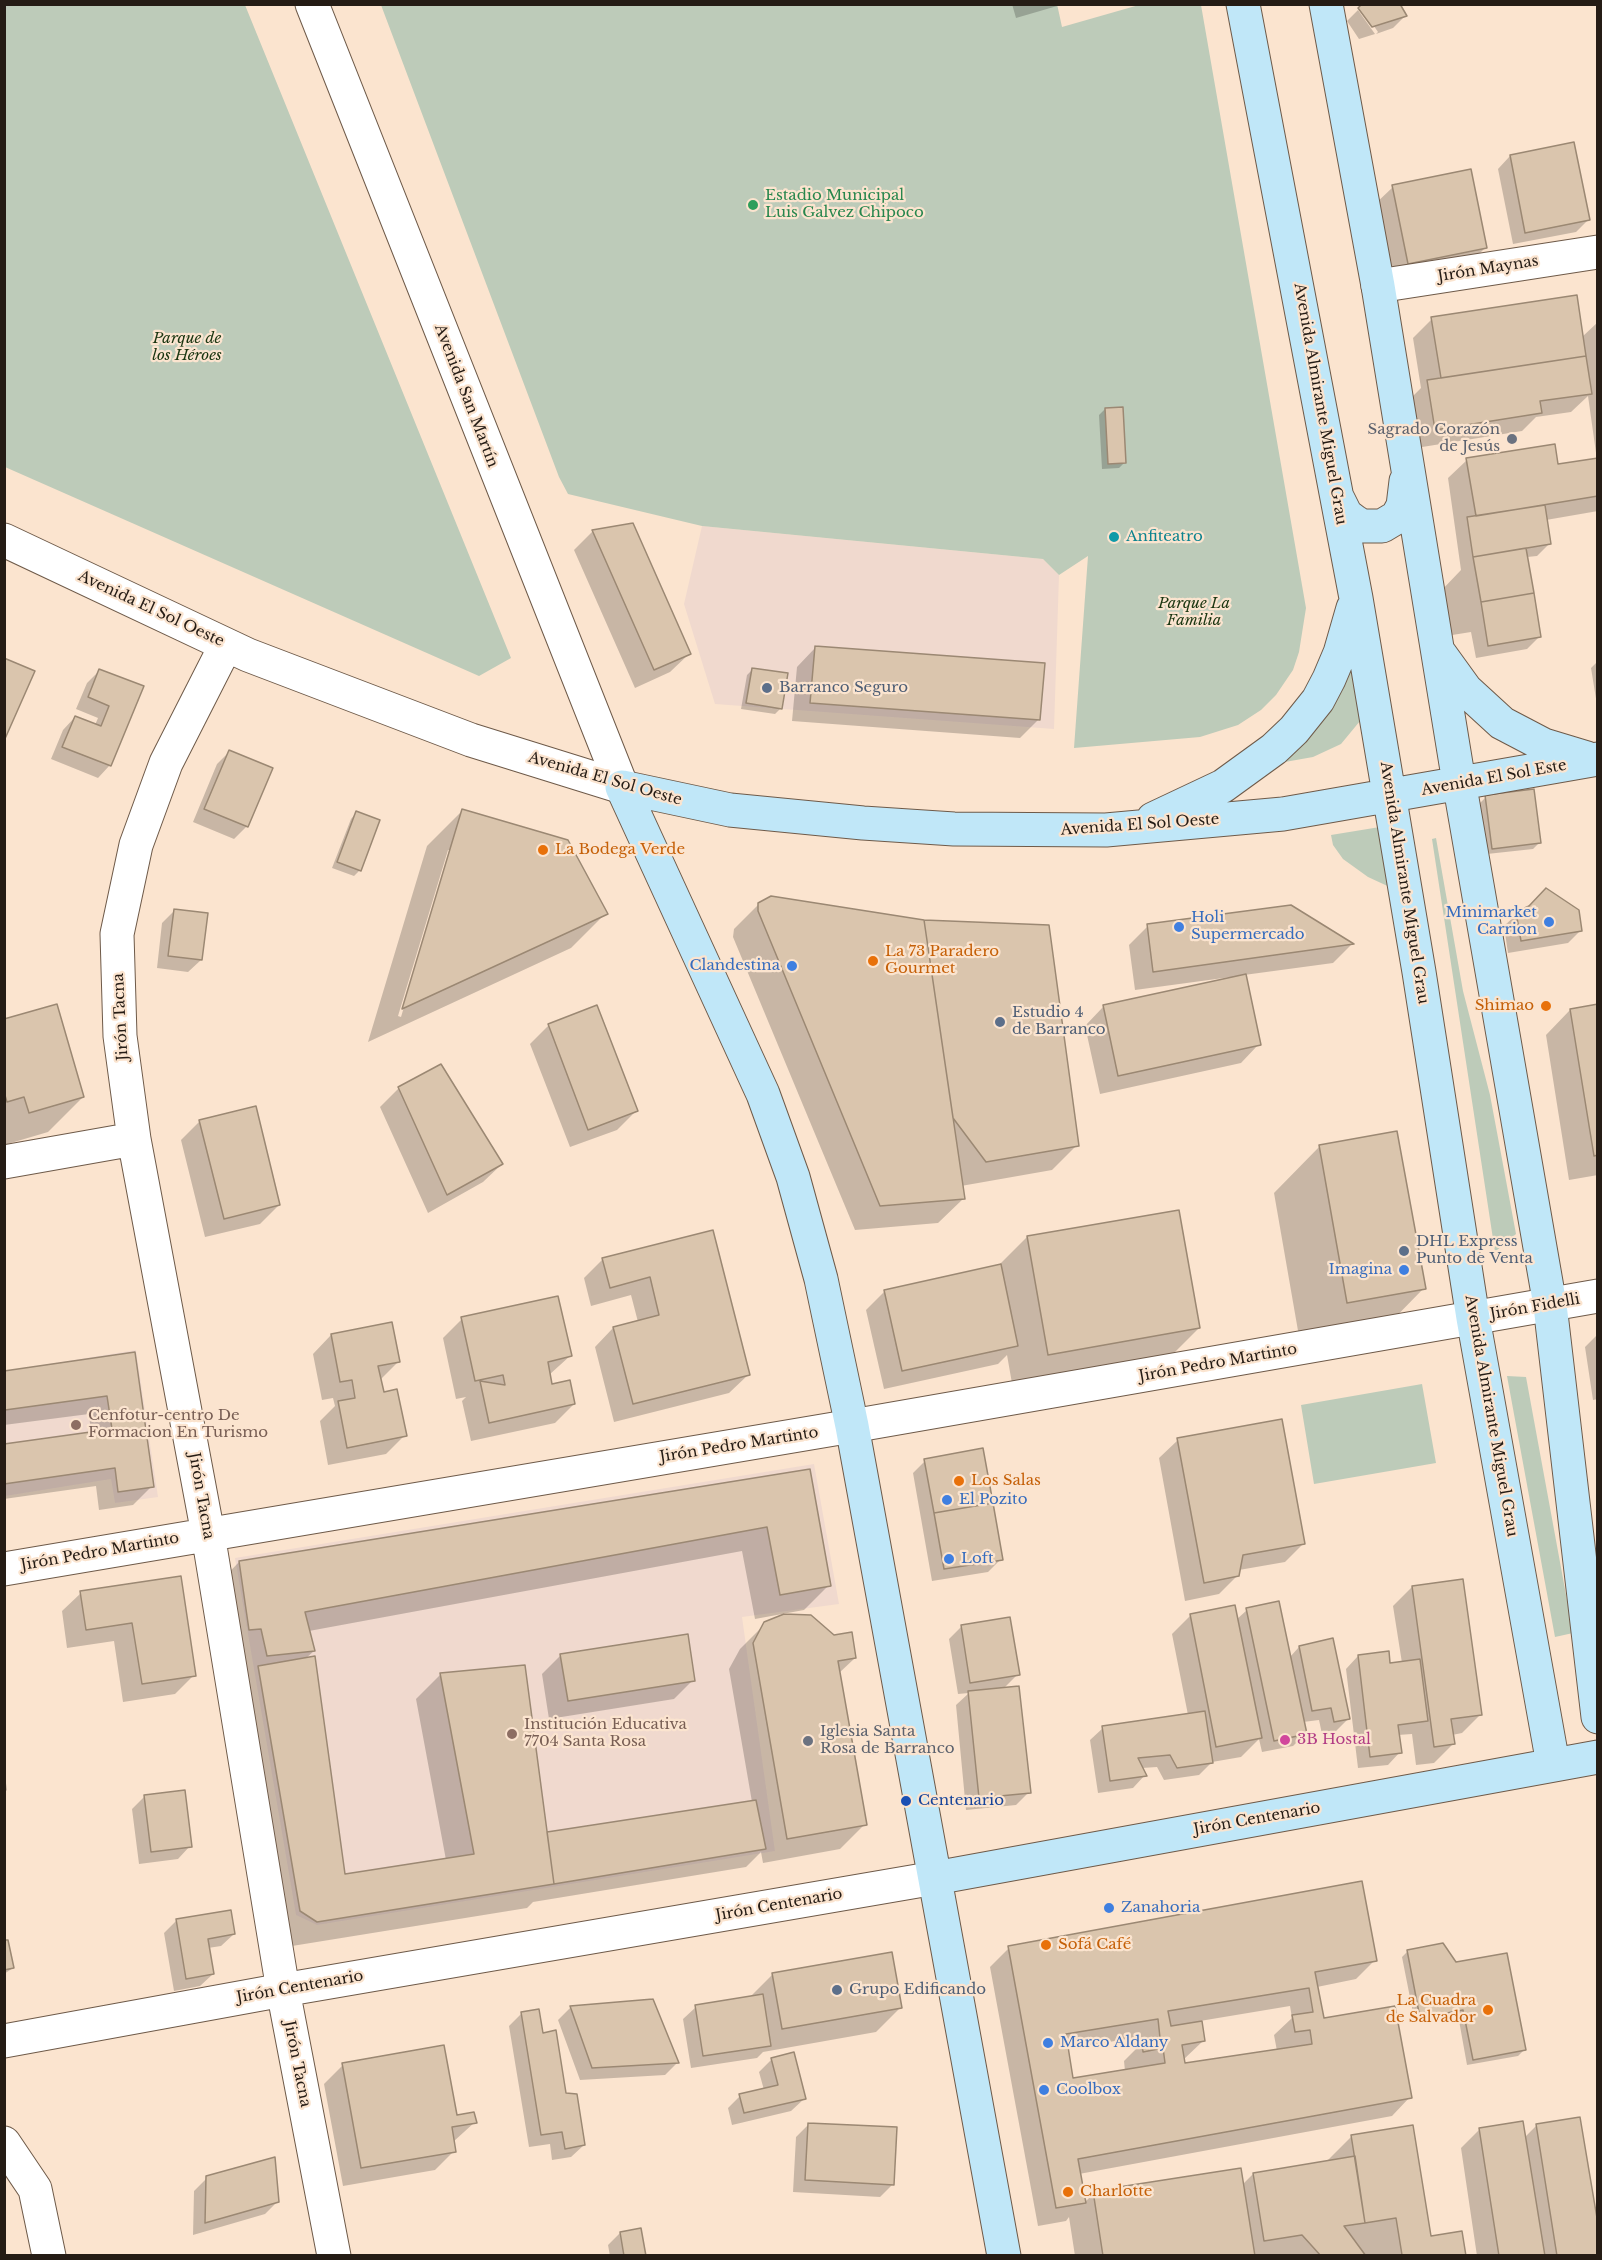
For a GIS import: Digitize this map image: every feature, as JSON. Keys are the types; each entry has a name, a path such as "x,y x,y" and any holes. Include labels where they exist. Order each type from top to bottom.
{"main road":[{"name":"Avenida Almirante Miguel Grau","path":"1243,4 1356,598 1473,1318 1542,1691 1553,1764"},
{"path":"1326,4 1378,286 1459,785 1550,1305 1598,1717"},
{"path":"1337,497 1346,515 1362,526 1374,527 1391,522 1403,506 1407,458"},
{"path":"1133,829 1223,786 1274,749 1294,730 1318,700 1329,679 1341,653 1356,598"},
{"path":"1438,651 1466,690 1502,723 1544,745 1596,759"},
{"name":"Avenida El Sol Este","path":"1390,797 1596,759"},
{"name":"Avenida El Sol Oeste","path":"622,787 730,810 954,829 1055,831 1133,829 1283,814 1390,797"},
{"path":"622,787 763,1094 786,1156 821,1279 852,1426 1004,2256"},
{"name":"Jirón Centenario","path":"935,1878 1598,1757"}],"street":[{"name":"Avenida San Martín","path":"312,4 622,787"},
{"name":"Jirón Maynas","path":"1378,286 1598,252"},
{"name":"Avenida El Sol Oeste","path":"4,540 226,645 471,740 622,787"},
{"name":"Jirón Tacna","path":"226,645 166,763 136,845 117,934 120,1036 134,1139 208,1534 283,1990 334,2256"},
{"path":"4,1162 134,1139"},
{"name":"Jirón Fidelli","path":"1473,1318 1598,1296"},
{"name":"Jirón Pedro Martinto","path":"4,1569 852,1426 1473,1318"},
{"name":"Jirón Centenario","path":"4,2041 283,1990 935,1878"},
{"path":"4,2143 35,2189 49,2256"}],"shaded area":[{"path":"702,526 1043,559 1059,575 1054,729 715,704 684,604"},
{"name":"Cenfotur-centro De Formacion En Turismo","path":"136,1350 158,1497 115,1503 111,1479 5,1496 5,1371"},
{"name":"Institución Educativa 7704 Santa Rosa","path":"814,1464 839,1604 742,1617 775,1851 317,1925 296,1915 235,1558"}],"green space":[{"name":"Parque de los Héroes","path":"5,4 245,5 511,658 479,676 5,467"},
{"name":"Estadio Municipal Luis Galvez Chipoco","path":"1057,4 1062,27 1139,5 1201,5 1306,608 1299,652 1293,670 1276,695 1261,710 1238,725 1200,737 1074,748 1088,556 1059,575 1043,559 702,526 568,494 559,477 381,5"},
{"path":"1354,651 1360,721 1341,744 1313,757 1268,765"},
{"path":"1386,826 1394,889 1368,877 1343,859 1333,845 1331,835"},
{"path":"1436,838 1463,991 1490,1095 1516,1234 1495,1252 1432,839"},
{"path":"1507,1376 1526,1377 1573,1633 1555,1637"},
{"path":"1422,1384 1436,1463 1314,1484 1301,1405"}],"building":[{"path":"1362,4 1400,4 1407,16 1372,27 1358,8"},
{"path":"1574,142 1590,220 1525,233 1510,155"},
{"path":"1471,169 1487,248 1408,264 1392,185"},
{"path":"1577,295 1586,356 1441,378 1431,317"},
{"path":"1586,356 1592,394 1540,401 1542,413 1435,430 1427,380"},
{"path":"1123,407 1126,463 1108,464 1105,408"},
{"path":"1555,444 1558,464 1598,458 1598,496 1476,516 1466,458"},
{"path":"1545,505 1551,544 1473,557 1467,517"},
{"path":"633,523 691,654 654,670 592,530"},
{"path":"1526,548 1534,593 1481,602 1473,557"},
{"path":"1534,593 1541,637 1488,646 1481,602"},
{"path":"815,646 1045,663 1040,720 810,703"},
{"path":"4,658 35,671 4,741"},
{"name":"Barranco Seguro","path":"752,668 788,673 782,709 746,703"},
{"path":"99,669 144,686 111,766 62,747 75,716 101,726 109,706 88,697"},
{"path":"229,750 273,768 248,827 204,809"},
{"path":"1534,789 1541,843 1492,849 1485,795"},
{"path":"462,809 568,840 608,914 402,1009"},
{"path":"356,811 380,820 361,871 337,862"},
{"name":"Minimarket Carrion","path":"1546,888 1579,910 1582,931 1521,941 1516,912 1529,906"},
{"path":"771,896 924,920 965,1199 880,1206 758,911 758,903"},
{"path":"1291,905 1354,944 1153,972 1147,924"},
{"path":"174,909 208,913 202,960 168,956"},
{"name":"Estudio 4 de Barranco","path":"924,920 1049,925 1079,1146 986,1162 953,1118"},
{"path":"1246,974 1261,1045 1118,1076 1103,1005"},
{"path":"57,1004 84,1097 29,1113 24,1097 7,1102 4,1092 4,1019"},
{"path":"1598,1004 1598,1155 1594,1156 1570,1009"},
{"path":"597,1005 638,1111 588,1130 548,1024"},
{"path":"441,1064 503,1164 447,1195 398,1087"},
{"path":"256,1106 280,1205 224,1219 199,1120"},
{"path":"1397,1131 1426,1289 1347,1303 1319,1145"},
{"path":"1179,1210 1200,1328 1048,1355 1027,1236"},
{"path":"713,1230 750,1375 633,1404 613,1327 659,1315 650,1277 610,1288 602,1258"},
{"path":"1001,1264 1018,1346 902,1371 884,1290"},
{"path":"558,1296 572,1356 548,1362 552,1384 570,1380 575,1404 489,1423 480,1381 505,1385 503,1375 475,1381 461,1317"},
{"path":"392,1322 400,1362 378,1366 384,1392 397,1389 407,1436 347,1448 338,1401 355,1398 352,1380 340,1382 331,1334"},
{"name":"Cenfotur-centro De Formacion En Turismo","path":"135,1352 154,1487 118,1492 115,1468 4,1484 4,1444 112,1429 107,1396 5,1410 4,1371"},
{"path":"1282,1419 1305,1544 1243,1555 1239,1576 1204,1583 1177,1438"},
{"name":"Los Salas","path":"983,1448 993,1503 934,1513 924,1459"},
{"path":"810,1469 831,1586 780,1595 767,1527 305,1612 315,1651 267,1656 261,1629 249,1630 239,1561"},
{"path":"993,1503 1003,1560 944,1569 934,1513"},
{"path":"181,1576 196,1676 142,1684 132,1623 86,1630 80,1591"},
{"path":"1463,1579 1482,1715 1451,1719 1455,1744 1434,1747 1412,1586"},
{"path":"1279,1601 1307,1734 1274,1741 1246,1608"},
{"path":"1235,1605 1262,1738 1216,1747 1190,1614"},
{"path":"784,1614 811,1615 834,1635 852,1632 856,1658 838,1661 867,1825 787,1839 753,1643 764,1622"},
{"path":"1010,1617 1020,1675 970,1683 961,1625"},
{"path":"688,1634 695,1681 568,1701 560,1654"},
{"path":"1333,1638 1350,1719 1334,1722 1331,1708 1312,1711 1299,1646"},
{"path":"1389,1651 1390,1663 1420,1659 1428,1721 1398,1725 1402,1753 1370,1757 1358,1655"},
{"path":"315,1656 345,1874 474,1854 440,1673 525,1665 554,1884 317,1922 300,1911 258,1666"},
{"path":"1019,1686 1031,1793 979,1798 968,1691"},
{"path":"1205,1711 1213,1763 1177,1768 1170,1755 1138,1758 1147,1776 1110,1781 1102,1726"},
{"path":"185,1790 192,1847 151,1852 144,1795"},
{"path":"756,1800 766,1849 554,1884 547,1832"},
{"path":"1362,1881 1377,1961 1315,1972 1324,2018 1395,2006 1412,2098 1078,2159 1086,2203 1056,2208 1008,1946","holes":["1309,1988 1313,2012 1292,2015 1295,2032 1310,2030 1312,2044 1185,2063 1182,2045 1205,2041 1202,2021 1171,2026 1168,2011","1158,2019 1160,2038 1142,2041 1143,2052 1163,2048 1165,2063 1073,2078 1066,2034"]},
{"path":"231,1910 235,1934 208,1939 214,1974 186,1979 176,1919"},
{"path":"4,1940 8,1940 14,1968 4,1970"},
{"path":"1443,1943 1456,1962 1507,1953 1526,2050 1473,2060 1463,2010 1420,2018 1407,1950"},
{"name":"Grupo Edificando","path":"892,1952 902,2008 782,2029 772,1973"},
{"path":"763,1994 771,2046 703,2056 695,2005"},
{"path":"653,1999 679,2063 592,2068 570,2006"},
{"path":"539,2009 543,2033 556,2030 566,2093 577,2094 585,2145 565,2149 562,2132 541,2135 521,2012"},
{"path":"444,2045 457,2115 474,2112 477,2123 452,2127 456,2152 361,2168 342,2063"},
{"path":"794,2052 806,2099 744,2113 739,2094 778,2085 771,2058"},
{"path":"1580,2117 1598,2224 1598,2256 1557,2256 1536,2124"},
{"path":"1523,2121 1545,2256 1499,2256 1479,2128"},
{"path":"808,2123 897,2127 894,2185 805,2180"},
{"path":"1413,2125 1431,2236 1462,2231 1466,2256 1398,2256 1402,2255 1396,2218 1365,2223 1351,2135"},
{"path":"1355,2156 1365,2223 1344,2226 1366,2256 1321,2256 1302,2235 1264,2241 1253,2173"},
{"path":"275,2157 279,2202 205,2223 206,2176"},
{"path":"1241,2168 1255,2256 1103,2256 1093,2191"},
{"path":"641,2228 646,2256 624,2256 620,2232"}],"place":[{"name":"Estadio Municipal Luis Galvez Chipoco","path":"753,205"},
{"name":"Sagrado Corazón de Jesús","path":"1512,439"},
{"name":"Anfiteatro","path":"1114,537"},
{"name":"Barranco Seguro","path":"767,688"},
{"name":"La Bodega Verde","path":"543,850"},
{"name":"Minimarket Carrion","path":"1549,922"},
{"name":"Holi Supermercado","path":"1179,927"},
{"name":"La 73 Paradero Gourmet","path":"873,961"},
{"name":"Clandestina","path":"792,966"},
{"name":"Shimao","path":"1546,1006"},
{"name":"Estudio 4 de Barranco","path":"1000,1022"},
{"name":"DHL Express Punto de Venta","path":"1404,1251"},
{"name":"Imagina","path":"1404,1270"},
{"name":"Cenfotur-centro De Formacion En Turismo","path":"76,1425"},
{"name":"Los Salas","path":"959,1481"},
{"name":"El Pozito","path":"947,1500"},
{"name":"Loft","path":"949,1559"},
{"name":"Institución Educativa 7704 Santa Rosa","path":"512,1734"},
{"name":"3B Hostal","path":"1285,1740"},
{"name":"Iglesia Santa Rosa de Barranco","path":"808,1741"},
{"name":"Centenario","path":"906,1801"},
{"name":"Zanahoria","path":"1109,1908"},
{"name":"Sofá Café","path":"1046,1945"},
{"name":"Grupo Edificando","path":"837,1990"},
{"name":"La Cuadra de Salvador","path":"1488,2010"},
{"name":"Marco Aldany","path":"1048,2043"},
{"name":"Coolbox","path":"1044,2090"},
{"name":"Charlotte","path":"1068,2192"}],"park label":[{"name":"Parque La Familia","path":"1194,612"}]}
